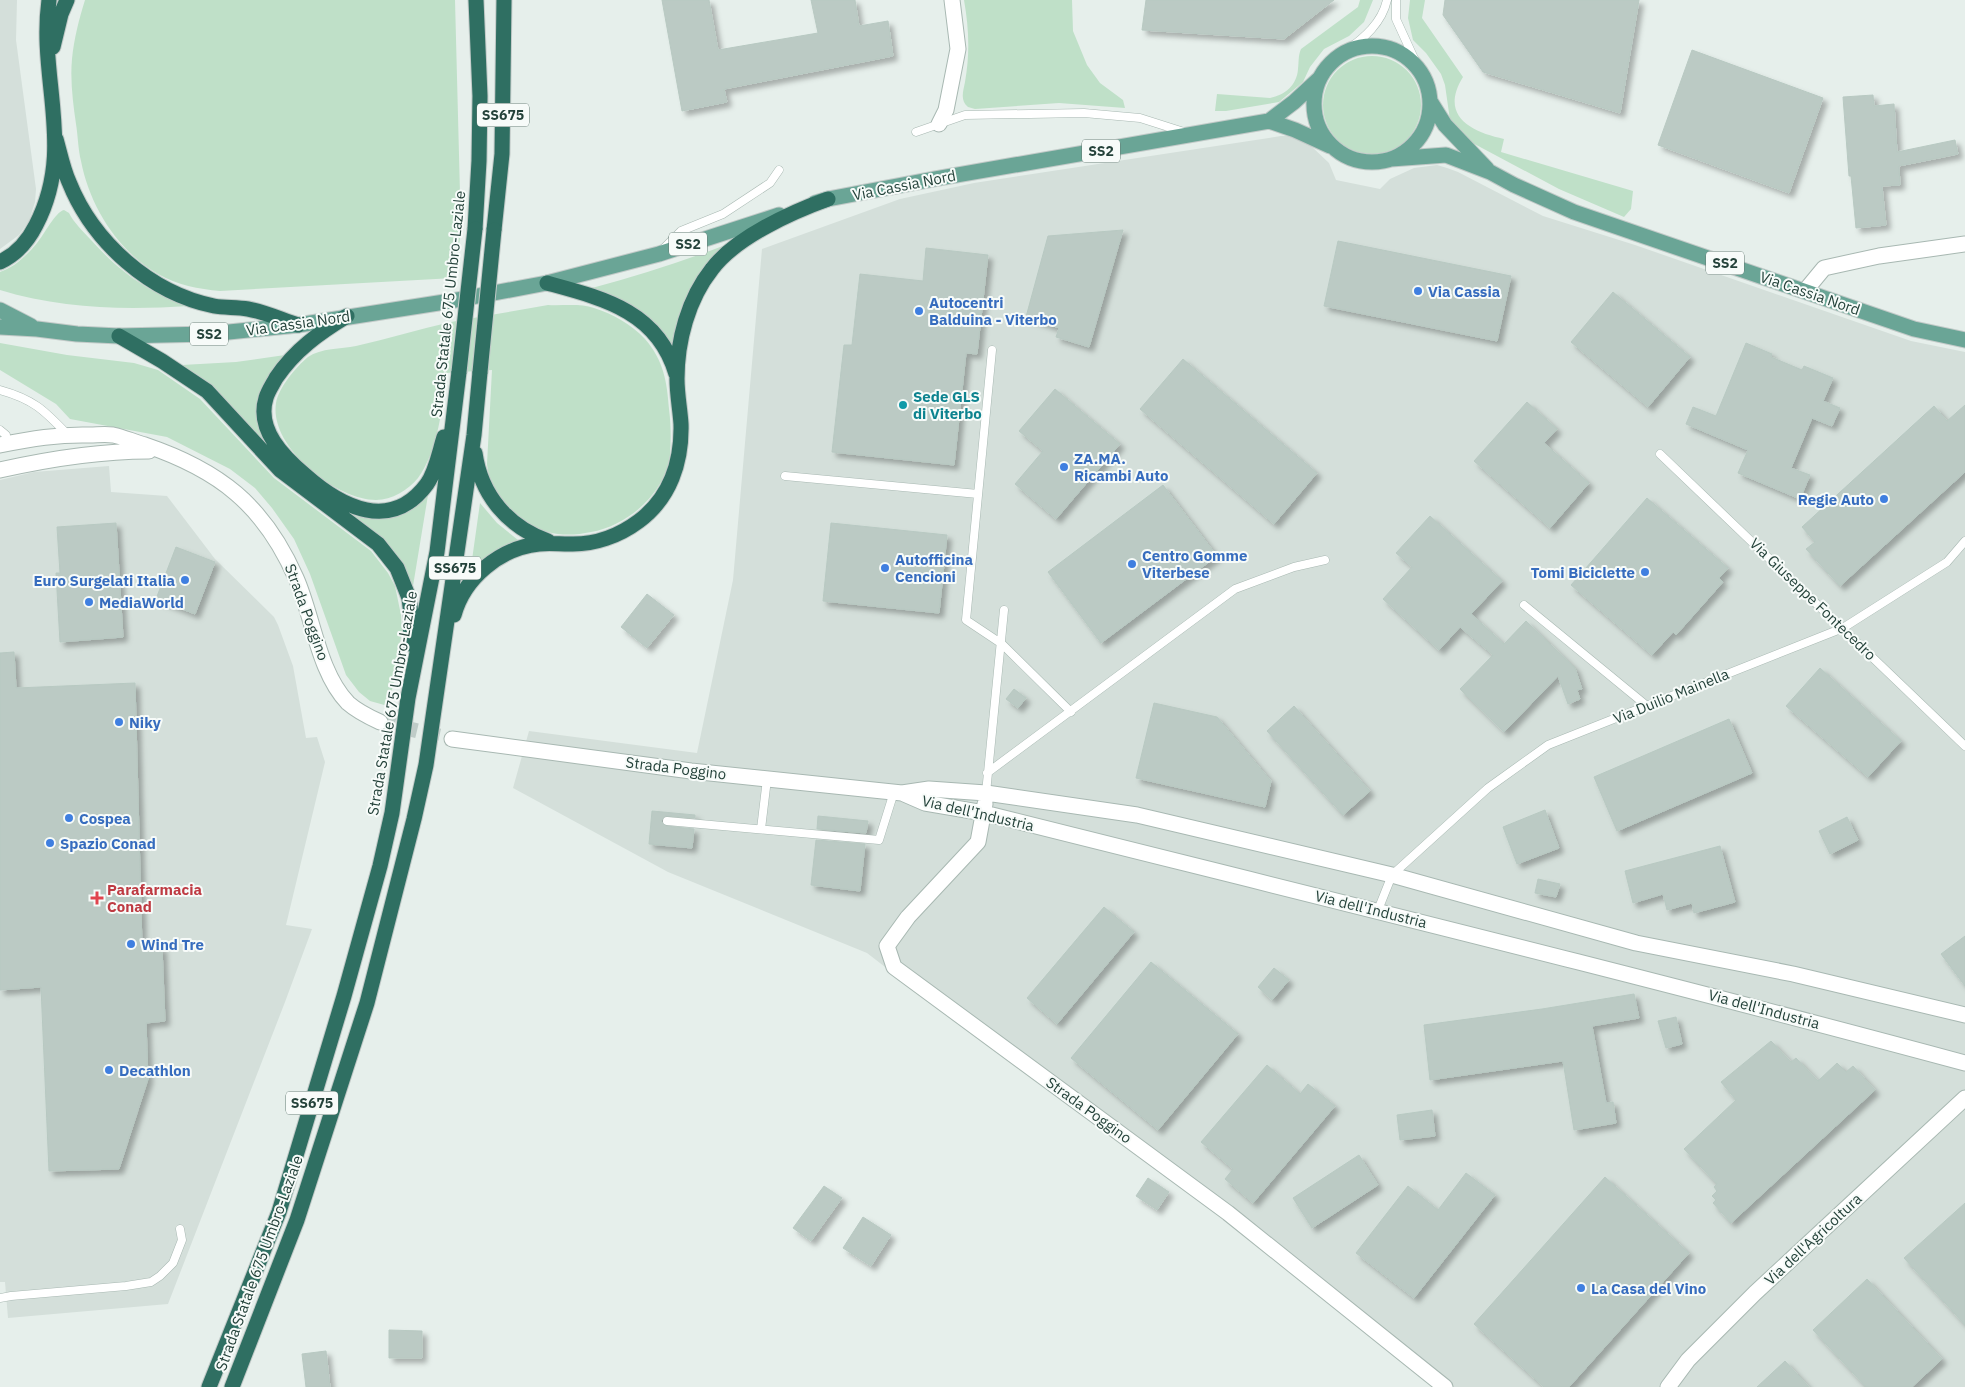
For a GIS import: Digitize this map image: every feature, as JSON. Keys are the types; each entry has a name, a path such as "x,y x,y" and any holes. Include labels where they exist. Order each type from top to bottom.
{"highway":[{"path":"49,0 46,38 56,139 69,182 79,203 107,242 141,273 169,290 213,306 249,309 298,325"},
{"path":"49,78 55,35 67,0"},
{"path":"468,0 480,96"},
{"name":"Strada Statale 675 Umbro-Laziale","path":"209,1387 278,1212 344,996 380,866 392,813 408,698 437,552 475,229 480,96 476,0"},
{"name":"Strada Statale 675 Umbro-Laziale","path":"232,1387 297,1220 367,1003 426,765 474,435 502,154 504,0"},
{"path":"0,262 18,251 26,242 41,215 53,178 56,139"},
{"path":"677,380 680,344 689,310 713,267 748,238 767,226 828,199"},
{"path":"426,765 451,626 461,596 480,572 506,553 528,546 552,543 584,544 615,536 641,520 662,498 680,458 681,426 677,380 674,367 662,343 634,314 596,297 547,283"},
{"path":"347,316 317,335 293,356 282,369 266,398 266,420 273,441 286,459 319,488 342,503 365,510 387,510 411,500 428,483 434,469 456,395"},
{"path":"119,336 162,361 207,391 280,470 367,534 388,555 404,582 412,614 408,698"},
{"path":"474,435 476,464 487,492 495,505 526,532 552,543"}],"main road":[{"name":"SS2","path":"1375,45 1387,47 1409,58 1418,67 1429,89 1430,101 1426,125 1421,136 1413,145 1392,159 1367,162 1355,160 1333,147 1318,127 1315,115 1315,92 1320,78 1331,62 1346,51 1375,45"},
{"name":"Via Cassia Nord","path":"0,327 119,336 209,334 298,325 451,301 547,283 659,254 828,199 1269,121 1294,102 1320,78"},
{"name":"Via Cassia Nord","path":"1430,101 1445,125 1490,172"},
{"name":"Via Cassia Nord","path":"1269,121 1333,147"},
{"name":"Via Cassia Nord","path":"1392,159 1446,156 1490,172 1574,212 1914,329 1965,340"},
{"name":"Via Cassia Nord","path":"0,310 37,329"}],"street":[{"path":"938,124 946,110 958,49 952,0"},
{"path":"1805,291 1824,268 1879,256 1965,244"},
{"name":"Strada Poggino","path":"2,445 44,436 67,434 112,435 161,450 192,464 222,481 244,499 281,546 296,579 333,683 348,703 365,715 380,722"},
{"name":"Strada Poggino","path":"0,470 43,460 87,454 161,450"},
{"name":"Strada Poggino","path":"452,739 690,771 898,793"},
{"name":"Via dell'Industria","path":"898,793 929,789 986,793 1137,815 1392,875 1636,943 1792,974 1965,1015"},
{"name":"Via dell'Industria","path":"898,793 925,803 984,813 1378,910 1795,1017 1965,1063"},
{"name":"Strada Poggino","path":"986,793 978,842 908,917 887,946 894,967 1228,1213 1446,1387"},
{"name":"Via dell'Agricoltura","path":"1668,1387 1688,1360 1755,1293 1965,1098"}],"lane":[{"path":"1346,51 1371,30 1385,10 1388,0"},
{"path":"1396,0 1396,19 1418,67"},
{"path":"916,132 965,116 1084,113 1140,118 1190,135"},
{"path":"659,254 681,231 723,214 770,183 779,170"},
{"path":"992,350 966,620 1002,644 1070,712"},
{"path":"0,390 20,396 46,412 67,434"},
{"path":"0,430 6,435 2,445"},
{"name":"Via Giuseppe Fontecedro","path":"1660,454 1965,746"},
{"path":"785,476 978,494"},
{"name":"Via Duilio Mainella","path":"1392,875 1488,788 1548,745 1843,628 1947,562 1965,541"},
{"path":"987,773 1235,589 1294,566 1325,560"},
{"path":"1524,605 1647,706"},
{"path":"986,793 1004,610"},
{"path":"761,829 767,779"},
{"path":"668,821 879,840 898,793"},
{"path":"1378,910 1392,875"},
{"path":"0,1298 151,1282 173,1263 182,1240 180,1229"}],"shaded area":[{"path":"0,0 17,0 16,40 36,189 35,202 29,221 19,235 0,249"},
{"path":"1289,136 1310,145 1329,163 1336,180 1380,189 1390,179 1414,168 1437,165 1458,172 1543,216 1635,245 1911,341 1965,352 1965,1387 1435,1387 1220,1216 955,1021 867,953 668,872 513,788 529,731 697,753 733,580 762,249 900,199 974,183"},
{"path":"109,466 111,492 167,496 215,559 274,617 278,625 293,666 306,738 317,737 325,762 286,925 312,929 168,1304 8,1318 5,1282 0,1282 0,480 34,472"}],"green space":[{"path":"85,0 455,0 461,232 454,278 220,291 180,284 158,274 144,264 130,253 108,226 91,195 81,161 73,100 71,67 75,37"},
{"path":"964,0 1072,0 1073,31 1087,65 1100,83 1123,100 1125,108 1059,103 975,109 968,107 964,102 963,96 968,51 968,31"},
{"path":"1360,0 1373,0 1364,22 1349,36 1324,49 1310,67 1303,82 1279,102 1226,111 1215,111 1217,94 1270,98 1285,92 1293,84 1297,75 1301,49 1358,7"},
{"path":"1410,0 1425,0 1422,18 1463,77 1455,102 1457,112 1462,120 1480,132 1504,139 1501,152 1633,191 1631,209 1624,217 1559,189 1467,140 1450,120 1445,85 1441,74 1426,53 1413,40 1408,18"},
{"path":"1372,56 1391,59 1407,70 1418,86 1421,105 1418,124 1407,140 1391,151 1372,154 1353,151 1337,140 1326,124 1323,105 1326,86 1337,70 1353,59"},
{"path":"64,210 69,213 76,224 113,262 135,280 160,294 189,306 94,307 47,301 0,290 0,272 16,264 25,256 57,215"},
{"path":"733,242 719,252 675,351 659,329 640,312 592,288 664,267"},
{"path":"548,305 589,306 621,320 645,339 656,355 663,372 667,390 671,438 667,469 661,483 652,495 642,506 618,523 605,529 591,532 574,534 551,533 528,524 506,506 495,491 488,473 487,464 492,370 446,373 435,441 425,467 418,478 399,494 382,500 360,498 325,481 308,468 283,437 277,420 276,403 278,397 284,384 293,372 313,354 325,350 368,343 451,322"},
{"path":"0,343 67,355 134,363 158,370 200,399 274,478 371,551 388,573 395,586 401,615 402,630 395,677 388,706 370,701 359,692 346,675 310,574 294,539 255,488 230,469 167,437 70,419 56,404 0,370"},
{"path":"285,355 269,376 260,396 259,418 266,444 182,365 236,362"},
{"path":"428,495 413,586 401,564 387,546 362,522 351,515 372,518 392,516 411,508"},
{"path":"480,503 497,523 518,540 471,567"}],"building":[{"path":"662,0 709,0 718,50 818,33 811,0 855,0 859,26 888,21 893,56 724,89 727,102 682,111"},
{"path":"1146,0 1334,0 1284,39 1142,30"},
{"path":"1445,0 1639,0 1620,113 1483,72 1443,15"},
{"path":"1692,50 1823,98 1789,193 1658,145"},
{"path":"1873,95 1874,106 1894,104 1897,152 1955,140 1958,154 1899,166 1900,185 1882,186 1886,225 1856,228 1851,176 1849,176 1843,97"},
{"path":"1123,230 1089,347 1056,337 1059,328 1026,317 1048,236"},
{"name":"Via Cassia","path":"1338,241 1511,276 1497,341 1324,306"},
{"path":"926,248 988,255 977,354 966,353 954,465 832,452 844,345 852,345 860,274 923,281"},
{"path":"1613,292 1690,357 1648,407 1571,342"},
{"path":"1746,343 1772,354 1771,357 1802,370 1804,366 1833,378 1823,401 1840,408 1832,426 1812,418 1791,468 1810,475 1800,499 1738,473 1748,450 1686,424 1693,407 1716,416"},
{"path":"1183,359 1317,473 1274,524 1140,409"},
{"name":"ZA.MA. Ricambi Auto","path":"1055,389 1120,444 1056,519 1015,484 1043,451 1019,431"},
{"path":"1527,402 1557,429 1544,443 1589,483 1550,528 1474,461"},
{"name":"Regie Auto","path":"1965,405 1965,472 1840,586 1806,549 1815,542 1802,527 1934,406 1947,421"},
{"name":"Centro Gomme Viterbese","path":"1163,485 1217,556 1101,643 1048,572"},
{"name":"Tomi Biciclette","path":"1647,498 1728,568 1719,578 1723,582 1676,635 1673,632 1652,655 1571,585"},
{"path":"1430,516 1502,581 1471,614 1504,644 1526,621 1575,668 1582,689 1577,690 1580,699 1568,704 1558,676 1504,732 1460,689 1493,655 1460,627 1439,650 1383,599 1412,567 1396,553"},
{"name":"MediaWorld","path":"116,523 123,637 60,642 56,573 60,573 57,527"},
{"name":"Autofficina Cencioni","path":"831,523 947,535 939,613 823,601"},
{"name":"Euro Surgelati Italia","path":"176,547 215,562 195,614 156,599"},
{"path":"647,594 674,615 647,648 621,627"},
{"name":"Cospea","path":"14,652 16,688 135,683 142,947 162,947 165,1021 146,1023 148,1079 119,1169 49,1171 41,987 0,990 0,653"},
{"path":"1820,668 1901,741 1868,777 1786,706"},
{"path":"1014,689 1026,698 1018,708 1006,699"},
{"path":"1154,703 1217,717 1271,781 1265,807 1136,778"},
{"path":"1294,706 1370,791 1343,815 1267,731"},
{"path":"1729,719 1752,773 1617,831 1594,777"},
{"path":"1545,810 1559,848 1517,864 1503,827"},
{"path":"652,811 695,815 695,818 665,816 661,821 666,826 694,829 692,848 649,844"},
{"path":"818,816 868,821 866,833 817,829"},
{"path":"1847,817 1858,840 1830,854 1819,831"},
{"path":"816,840 865,844 860,891 811,885"},
{"path":"1720,846 1735,902 1694,913 1692,903 1667,910 1663,894 1633,903 1625,871"},
{"path":"1538,879 1560,884 1556,897 1535,893"},
{"path":"1104,907 1134,932 1057,1024 1027,998"},
{"path":"1965,936 1965,986 1941,954"},
{"path":"1151,962 1238,1034 1158,1130 1071,1058"},
{"path":"1274,968 1289,980 1272,1000 1258,987"},
{"path":"1634,994 1639,1018 1592,1026 1606,1103 1613,1102 1616,1123 1574,1130 1563,1061 1430,1080 1424,1025"},
{"path":"1676,1017 1682,1044 1666,1048 1658,1021"},
{"path":"1771,1041 1791,1062 1796,1058 1818,1081 1837,1063 1846,1072 1853,1066 1875,1090 1731,1223 1713,1203 1716,1200 1712,1196 1717,1191 1714,1187 1717,1184 1684,1149 1736,1100 1721,1082"},
{"path":"1267,1065 1300,1094 1308,1084 1335,1106 1253,1203 1225,1179 1233,1169 1201,1142"},
{"path":"1432,1110 1435,1136 1400,1140 1397,1115"},
{"path":"1359,1155 1378,1185 1312,1228 1293,1198"},
{"path":"1466,1173 1495,1195 1414,1298 1356,1253 1408,1186 1438,1210"},
{"name":"La Casa del Vino","path":"1605,1177 1689,1253 1569,1387 1544,1387 1474,1324"},
{"path":"1148,1178 1169,1192 1157,1210 1136,1196"},
{"path":"824,1186 842,1198 811,1241 793,1228"},
{"path":"1965,1203 1965,1325 1904,1258"},
{"path":"863,1217 891,1235 871,1266 843,1248"},
{"path":"1867,1279 1942,1359 1912,1387 1866,1387 1813,1330"},
{"path":"389,1330 422,1331 422,1358 389,1358"},
{"path":"326,1351 330,1387 306,1387 302,1354"},
{"path":"1785,1361 1809,1387 1757,1387"}],"tunnel":[{"path":"380,722 452,739"}],"place":[{"name":"Via Cassia","path":"1418,291"},
{"name":"Autocentri Balduina - Viterbo","path":"919,311"},
{"name":"Sede GLS di Viterbo","path":"903,405"},
{"name":"ZA.MA. Ricambi Auto","path":"1064,467"},
{"name":"Regie Auto","path":"1884,499"},
{"name":"Centro Gomme Viterbese","path":"1132,564"},
{"name":"Autofficina Cencioni","path":"885,568"},
{"name":"Tomi Biciclette","path":"1645,572"},
{"name":"Euro Surgelati Italia","path":"185,580"},
{"name":"MediaWorld","path":"89,602"},
{"name":"Niky","path":"119,722"},
{"name":"Cospea","path":"69,818"},
{"name":"Spazio Conad","path":"50,843"},
{"name":"Parafarmacia Conad","path":"97,898"},
{"name":"Wind Tre","path":"131,944"},
{"name":"Decathlon","path":"109,1070"},
{"name":"La Casa del Vino","path":"1581,1288"}]}
